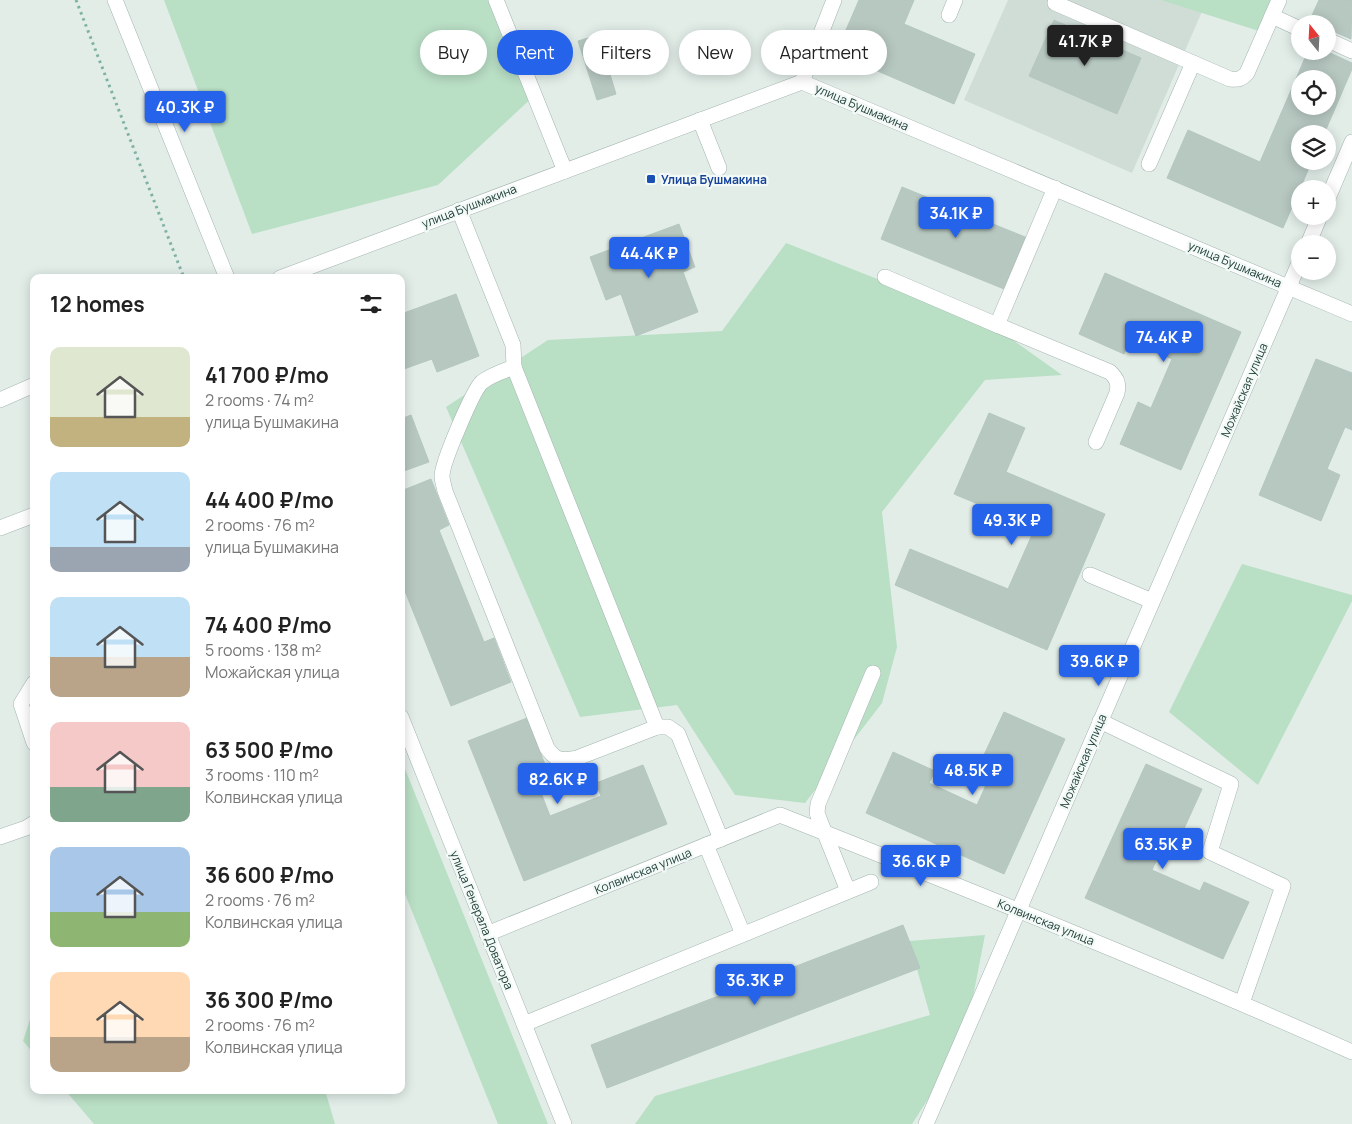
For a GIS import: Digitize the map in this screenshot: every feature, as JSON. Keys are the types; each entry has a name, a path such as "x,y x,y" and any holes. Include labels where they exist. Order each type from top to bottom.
{"street":[{"path":"115,0 225,274"},
{"path":"496,0 565,171"},
{"path":"802,82 834,0"},
{"path":"949,15 955,0"},
{"path":"1054,3 1236,80 1242,78 1247,73 1279,0"},
{"path":"1272,16 1291,24"},
{"path":"1336,44 1352,51"},
{"path":"1149,164 1193,63"},
{"name":"улица Бушмакина","path":"291,274 802,82 1352,314"},
{"path":"700,120 719,168"},
{"path":"1336,180 1352,142"},
{"path":"997,325 1055,188"},
{"path":"459,210 513,345 514,367 657,727"},
{"path":"885,277 1110,372 1116,378 1119,385 1118,393 1096,442"},
{"name":"Можайская улица","path":"926,1124 1292,280"},
{"path":"514,367 493,375 481,383 474,393 445,460 442,475 445,491 547,748 553,756 564,761 577,758 657,727 668,727 678,734 720,839"},
{"path":"0,400 30,387"},
{"path":"0,528 30,516"},
{"path":"1090,575 1152,601"},
{"path":"848,891 817,813 818,804 873,672"},
{"path":"30,689 21,704 30,731"},
{"path":"1100,721 1231,784 1210,852 1283,886 1242,1003"},
{"name":"улица Генерала Доватора","path":"405,726 564,1124"},
{"name":"Колвинская улица","path":"487,934 780,815 1018,910 1242,1003 1352,1052"},
{"path":"0,838 30,826"},
{"path":"706,845 743,934"},
{"path":"524,1024 871,882"}],"path":[{"path":"76,0 182,274"}],"shaded area":[{"path":"1008,0 1207,0 1132,173 964,100"}],"green space":[{"path":"164,0 493,0 506,30 497,30 497,75 526,75 535,95 438,185 252,234"},
{"path":"1161,0 1276,0 1262,32"},
{"path":"786,243 989,323 1062,375 985,380 882,512 897,647 882,703 805,803 735,795 677,705 580,717 446,407 548,340 722,331"},
{"path":"1242,564 1352,595 1352,601 1258,785 1169,712"},
{"path":"405,769 548,1124 498,1124 405,894"},
{"path":"985,935 964,1043 912,1124 635,1124 655,1096 930,1015 909,941"},
{"path":"30,1019 30,1049 23,1041"},
{"path":"68,1094 326,1094 335,1124 94,1124"}],"building":[{"path":"859,0 914,0 904,24 975,54 954,104 887,75 887,30 846,30"},
{"path":"1319,0 1352,0 1351,39 1336,32 1336,15 1312,15"},
{"path":"1054,20 1141,58 1117,114 1029,76"},
{"path":"583,40 583,57 578,41"},
{"path":"1336,56 1352,63 1352,69 1336,106 1336,70 1300,70 1304,60 1336,60"},
{"path":"589,75 610,75 616,94 597,100"},
{"path":"1291,90 1291,115 1332,115 1328,125 1291,125 1291,170 1308,170 1304,180 1291,180 1291,210 1283,228 1167,178 1188,130 1260,162"},
{"path":"902,187 1030,239 1009,291 881,239"},
{"path":"679,224 695,267 683,272 698,312 636,336 621,294 606,300 590,257"},
{"path":"1105,273 1241,332 1181,470 1120,444 1138,402 1151,408 1172,359 1130,341 1124,354 1079,334"},
{"path":"456,294 479,356 437,372 432,359 405,369 405,313"},
{"path":"1316,359 1352,373 1352,430 1345,427 1327,469 1340,475 1321,521 1259,495"},
{"path":"989,413 1025,428 1006,472 1105,514 1047,650 895,585 910,549 1008,589 1035,528 954,494"},
{"path":"411,415 429,462 405,471 405,417"},
{"path":"431,479 449,525 439,530 484,642 494,638 511,682 451,706 405,591 405,489"},
{"path":"1004,712 1065,739 1004,874 866,813 893,752 935,771 929,783 977,805 996,763 983,757"},
{"path":"527,718 546,767 533,772 550,816 601,796 596,783 643,765 667,824 524,881 468,741"},
{"path":"1146,764 1202,789 1182,833 1171,828 1152,870 1200,891 1204,882 1249,902 1223,959 1085,898"},
{"path":"903,925 920,968 607,1088 591,1045"}],"place":[{"name":"Улица Бушмакина","path":"651,179"}]}
